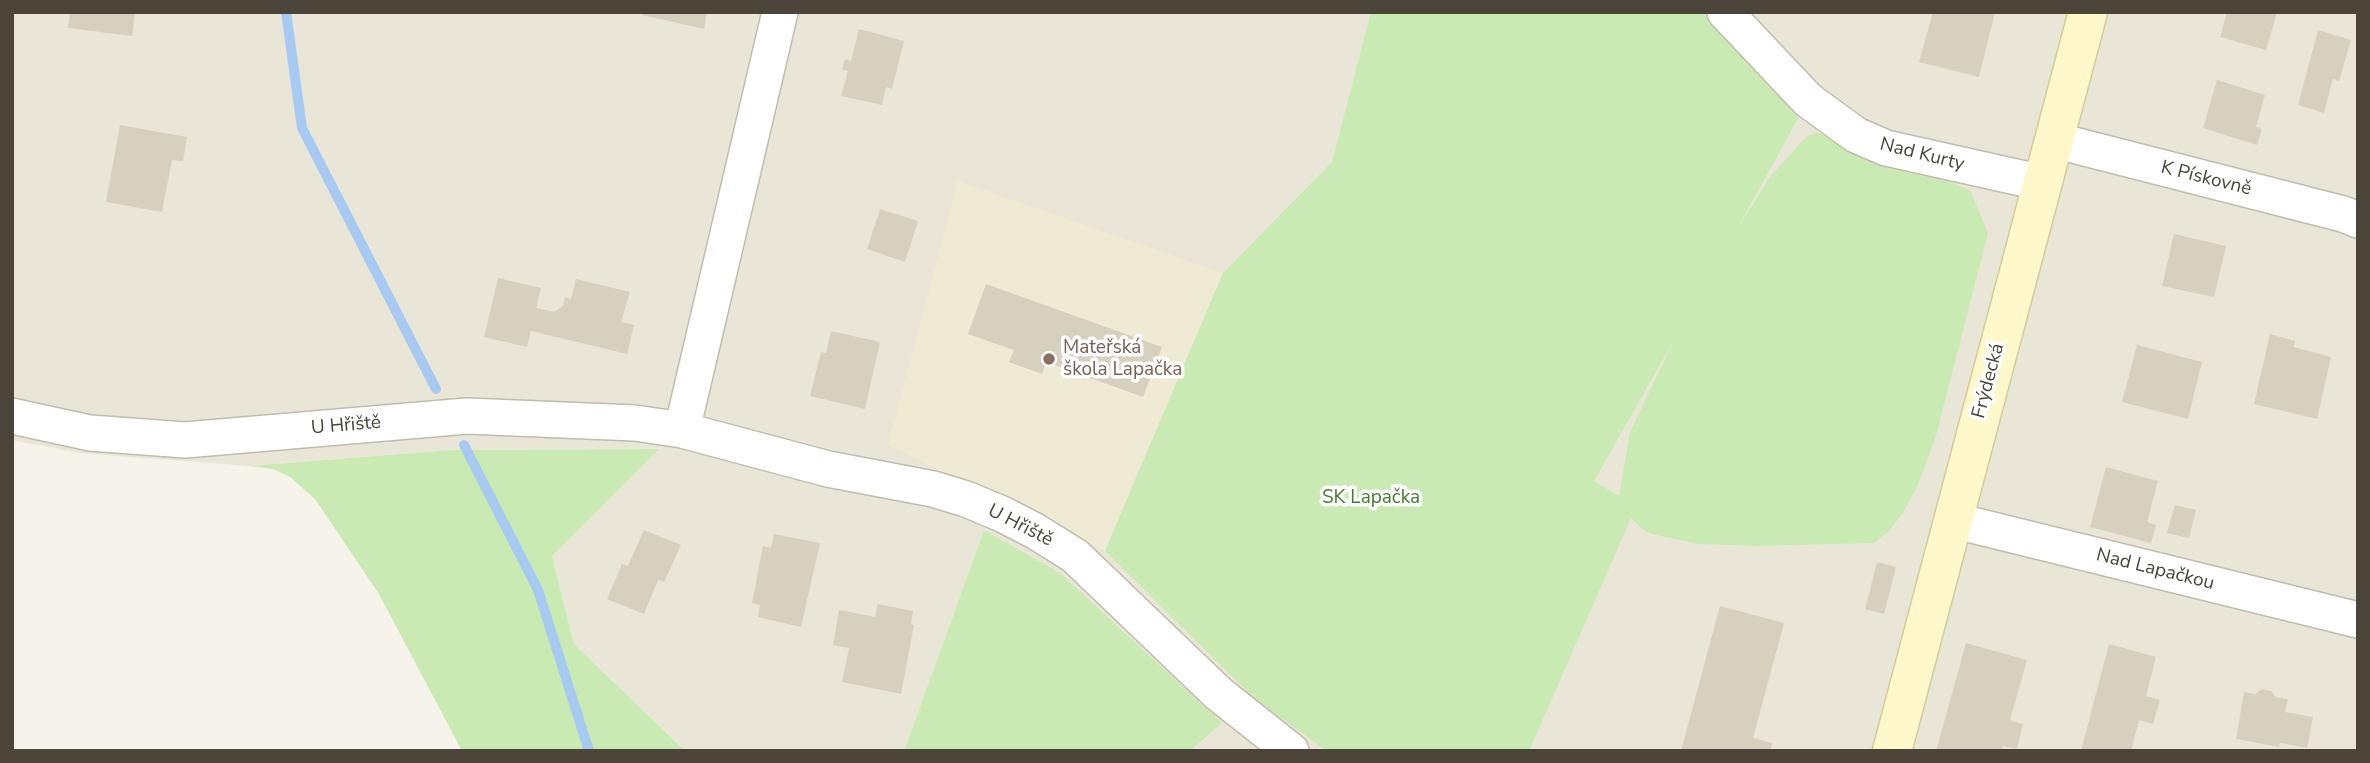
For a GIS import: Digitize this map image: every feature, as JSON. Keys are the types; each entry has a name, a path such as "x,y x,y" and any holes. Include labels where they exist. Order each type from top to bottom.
{"main road":[{"name":"Frýdecká","path":"1892,751 2088,12"}],"street":[{"path":"682,430 780,12"},
{"name":"Nad Kurty","path":"1725,12 1808,100 1856,135 1886,148 2043,183"},
{"name":"K Pískovně","path":"2054,140 2358,220"},
{"name":"U Hřiště","path":"12,416 90,433 185,440 467,416 635,422 682,430 792,460 933,489 978,504 1035,531 1075,556 1219,694 1291,751"},
{"name":"Nad Lapačkou","path":"1952,520 2358,620"}],"shaded area":[{"path":"12,12 2358,12 2358,751 1190,751 1222,723 984,530 904,751 685,751 574,644 552,556 657,449 451,450 249,466 79,453 12,440"},
{"name":"Mateřská škola Lapačka","path":"958,181 1223,273 1105,551 888,445"}],"green space":[{"name":"SK Lapačka","path":"1371,12 1702,12 1800,115 1737,229 1770,177 1806,137 1816,133 1829,136 1873,164 1953,183 1970,190 1988,233 1936,436 1918,485 1903,513 1888,532 1874,543 1758,546 1698,544 1652,534 1631,518 1529,751 1327,751 1255,699 1105,551 1223,273 1332,162","holes":["1674,340 1630,432 1619,496 1594,481"]},
{"path":"659,449 552,556 574,644 685,751 462,751 379,594 315,499 290,477 273,469 249,466 451,450"},
{"path":"984,530 1060,573 1222,723 1190,751 904,751"}],"building":[{"path":"70,12 135,12 132,36 68,28"},
{"path":"643,12 707,12 704,29 642,15"},
{"path":"1933,12 1995,12 1979,77 1919,62"},
{"path":"2227,12 2277,12 2266,50 2220,37"},
{"path":"859,29 904,41 892,89 886,87 882,105 841,96 848,71 842,70 845,59 851,61"},
{"path":"2318,30 2351,40 2339,81 2333,79 2324,113 2298,105"},
{"path":"2217,80 2265,95 2256,127 2262,129 2257,145 2203,128"},
{"path":"120,125 187,137 183,161 172,160 162,212 106,202"},
{"path":"880,209 918,221 905,262 867,249"},
{"path":"2174,234 2226,246 2214,297 2162,286"},
{"path":"498,278 541,288 536,308 554,312 563,306 565,297 571,299 576,279 630,292 621,322 634,325 627,354 531,331 527,347 484,337"},
{"path":"986,284 1162,347 1143,397 1046,362 1042,374 1009,362 1014,350 968,334"},
{"path":"831,331 880,342 865,409 810,396 821,352 826,353"},
{"path":"2270,334 2295,341 2294,347 2331,357 2317,419 2254,404"},
{"path":"2137,345 2202,362 2188,419 2122,402"},
{"path":"2106,467 2158,481 2147,522 2156,525 2151,543 2090,527"},
{"path":"2175,505 2196,510 2189,538 2167,533"},
{"path":"644,530 681,545 664,582 658,580 644,614 607,599 622,564 628,566"},
{"path":"774,534 820,543 801,627 758,617 760,605 752,603 763,546 771,548"},
{"path":"1877,562 1896,567 1884,614 1865,609"},
{"path":"878,604 913,611 911,624 914,625 901,694 842,682 849,648 833,645 839,610 875,617"},
{"path":"1720,606 1784,623 1753,738 1772,743 1770,751 1681,751"},
{"path":"1966,643 2027,660 2010,720 2023,724 2017,749 2003,746 2002,751 1936,751"},
{"path":"2109,644 2156,657 2146,696 2160,700 2153,724 2139,720 2131,751 2081,751"},
{"path":"2262,689 2271,691 2276,697 2288,699 2285,712 2313,717 2307,748 2280,743 2279,747 2236,739 2244,692 2255,694"}],"waterway":[{"path":"286,12 302,128 436,389"},
{"path":"464,445 538,590 589,751"}],"place":[{"name":"Mateřská škola Lapačka","path":"1049,359"}]}
